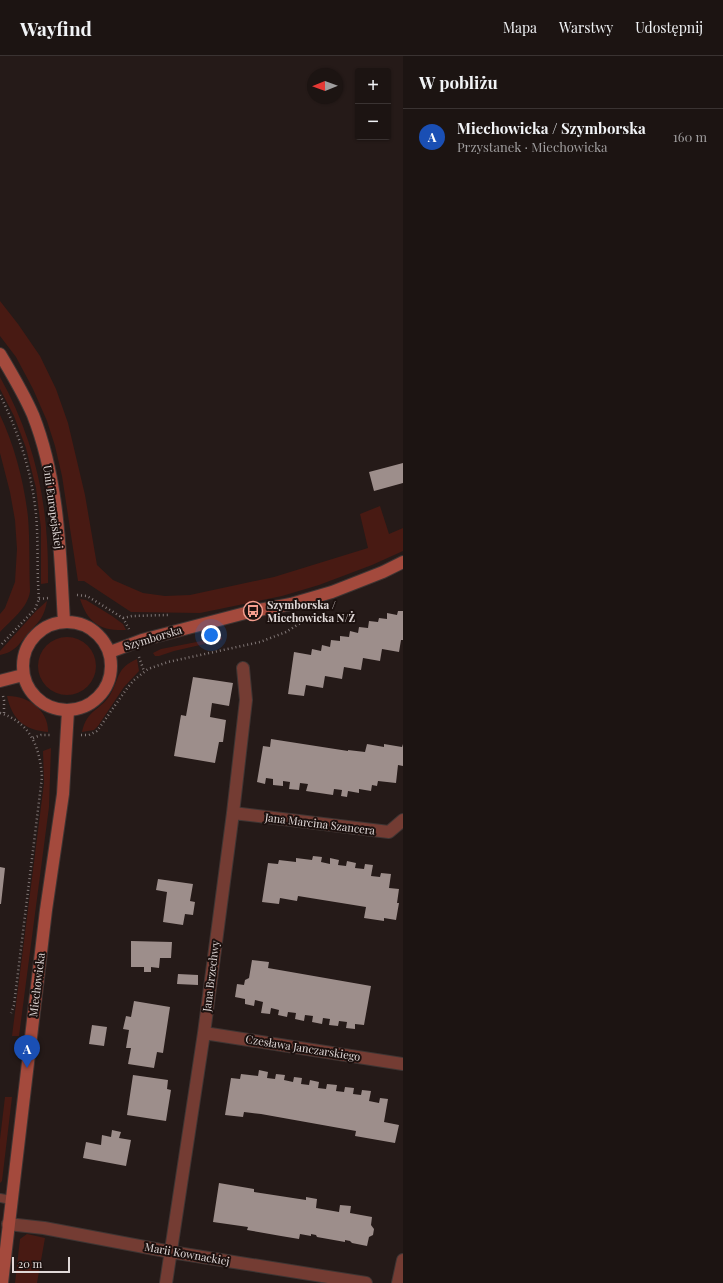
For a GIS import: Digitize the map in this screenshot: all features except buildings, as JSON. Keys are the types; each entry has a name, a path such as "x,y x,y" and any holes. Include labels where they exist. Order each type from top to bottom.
{"street":[{"name":"Unii Europejskiej","path":"0,354 33,415 46,457 54,495 60,545 64,622"},
{"name":"Szymborska","path":"110,652 134,643 212,621 291,604 332,592 383,572 403,562"},
{"path":"64,622 87,626 105,641 110,652 111,677 104,692 92,703 82,708 68,711 59,710 43,704 30,691 23,675 24,654 34,636 50,624 64,622"},
{"name":"Jana Brzechwy","path":"166,1283 204,1033 233,813 246,700 243,668"},
{"path":"0,681 23,675"},
{"name":"Miechowicka","path":"2,1283 8,1224 6,1199 63,794 68,711"},
{"name":"Jana Marcina Szancera","path":"233,813 389,832 403,820"},
{"name":"Czesława Janczarskiego","path":"204,1033 403,1064"},
{"name":"Marii Kownackiej","path":"8,1224 44,1228 171,1252 366,1283"},
{"path":"398,1283 403,1260"}],"path":[{"path":"0,395 11,418 29,469 35,501 39,599 35,609 0,646"},
{"path":"39,599 82,595 92,599 122,618 127,625 144,671"},
{"path":"33,738 41,735 89,735 98,731 128,687 144,671 168,662 266,640 286,632 316,614"},
{"path":"3,695 4,714"},
{"path":"0,713 22,726 33,738 39,754 41,766 41,786 14,1005 10,1013"}],"shaded area":[{"path":"0,301 40,356 56,389 68,423 85,495 97,565 113,580 143,593 165,596 190,595 274,577 368,548 360,514 380,506 389,534 403,528 403,551 372,565 319,585 282,596 200,613 131,612 84,581 78,581 62,476 55,446 47,421 33,389 16,357 0,336"},
{"path":"0,377 19,416 33,456 38,477 45,519 48,552 48,583 41,584 41,528 36,488 26,448 14,416 0,389"},
{"path":"0,415 14,452 24,491 29,526 30,591 29,597 23,608 0,632 0,614 5,608 15,582 17,549 15,520 10,492 0,453"},
{"path":"80,599 86,600 112,616 123,624 126,630 109,629 96,624 87,614"},
{"path":"47,601 43,615 20,644 10,652 0,655 0,651"},
{"path":"61,637 73,637 88,645 96,660 96,672 88,687 73,695 61,695 46,687 38,672 38,660 46,645"},
{"path":"222,637 222,640 159,656 155,656 153,653 161,649"},
{"path":"137,659 139,671 124,687 98,726 94,730 82,732 84,724 90,714 110,695 119,674 125,666"},
{"path":"7,696 22,698 35,705 45,717 48,732 32,729 20,722 12,711"},
{"path":"51,748 49,807 19,1036 12,1036 44,783 43,751"},
{"path":"5,1097 12,1097 2,1181 0,1183 0,1139"},
{"path":"27,1234 45,1238 37,1283 15,1283 20,1239"}],"place":[{"name":"Szymborska / Miechowicka N/Ż","path":"253,611"},
{"name":"Miechowicka / Szymborska","path":"27,1068"}]}
